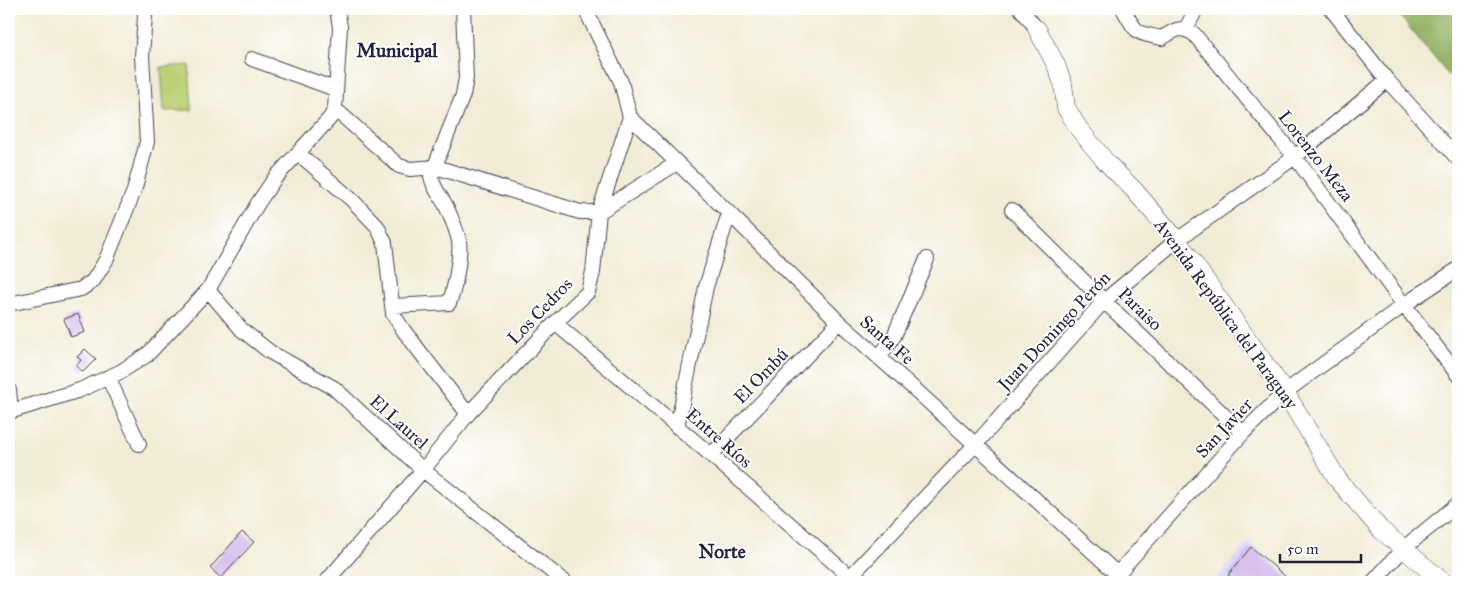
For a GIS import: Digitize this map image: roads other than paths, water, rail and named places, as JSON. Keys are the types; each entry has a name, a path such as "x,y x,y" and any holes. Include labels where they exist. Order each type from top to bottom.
{"main road":[{"name":"Avenida República del Paraguay","path":"1036,29 1056,65 1063,84 1066,108 1079,129 1106,162 1134,190 1177,240 1285,392 1338,480 1380,529 1443,582"}],"street":[{"path":"9,304 81,289 92,281 106,260 134,191 147,142 142,56 144,9"},
{"path":"9,390 10,411 80,390 108,377 147,356 208,290 275,178 330,118 335,109 340,27 336,9"},
{"path":"392,306 449,303 454,293 460,249 459,239 446,206 432,185 431,176 463,95 466,78 463,9"},
{"path":"585,9 620,82 630,118"},
{"path":"1021,9 1036,29"},
{"path":"1123,9 1140,34 1162,38 1175,30 1186,29 1196,9"},
{"path":"1331,9 1387,80 1458,159"},
{"name":"Lorenzo Meza","path":"1186,29 1194,34 1295,157 1458,375"},
{"path":"252,59 336,88"},
{"name":"Juan Domingo Perón","path":"850,580 1104,301 1177,240 1295,157 1387,80"},
{"path":"335,109 399,166 410,169 436,167 580,212 599,212 677,164"},
{"name":"Santa Fe","path":"630,118 839,322 975,444 1118,579"},
{"name":"Los Cedros","path":"326,582 423,470 468,414 555,323 588,292 594,272 599,212 630,118"},
{"path":"298,153 352,200 377,226 385,243 393,314 468,414"},
{"name":"Paraiso","path":"1012,210 1243,434"},
{"path":"677,427 706,287 729,213"},
{"path":"879,358 894,336 927,259"},
{"name":"San Javier","path":"1118,579 1243,434 1285,392 1404,305 1458,269"},
{"name":"El Laurel","path":"208,290 242,330 270,352 334,388 423,470 565,582"},
{"name":"El Ombú","path":"711,456 839,322"},
{"name":"Entre Ríos","path":"555,323 711,456 850,580"},
{"path":"108,377 139,444"},
{"path":"1373,582 1404,548 1458,504"}],"district":[{"name":"Municipal","path":"397,50"},
{"name":"Norte","path":"722,551"}]}
